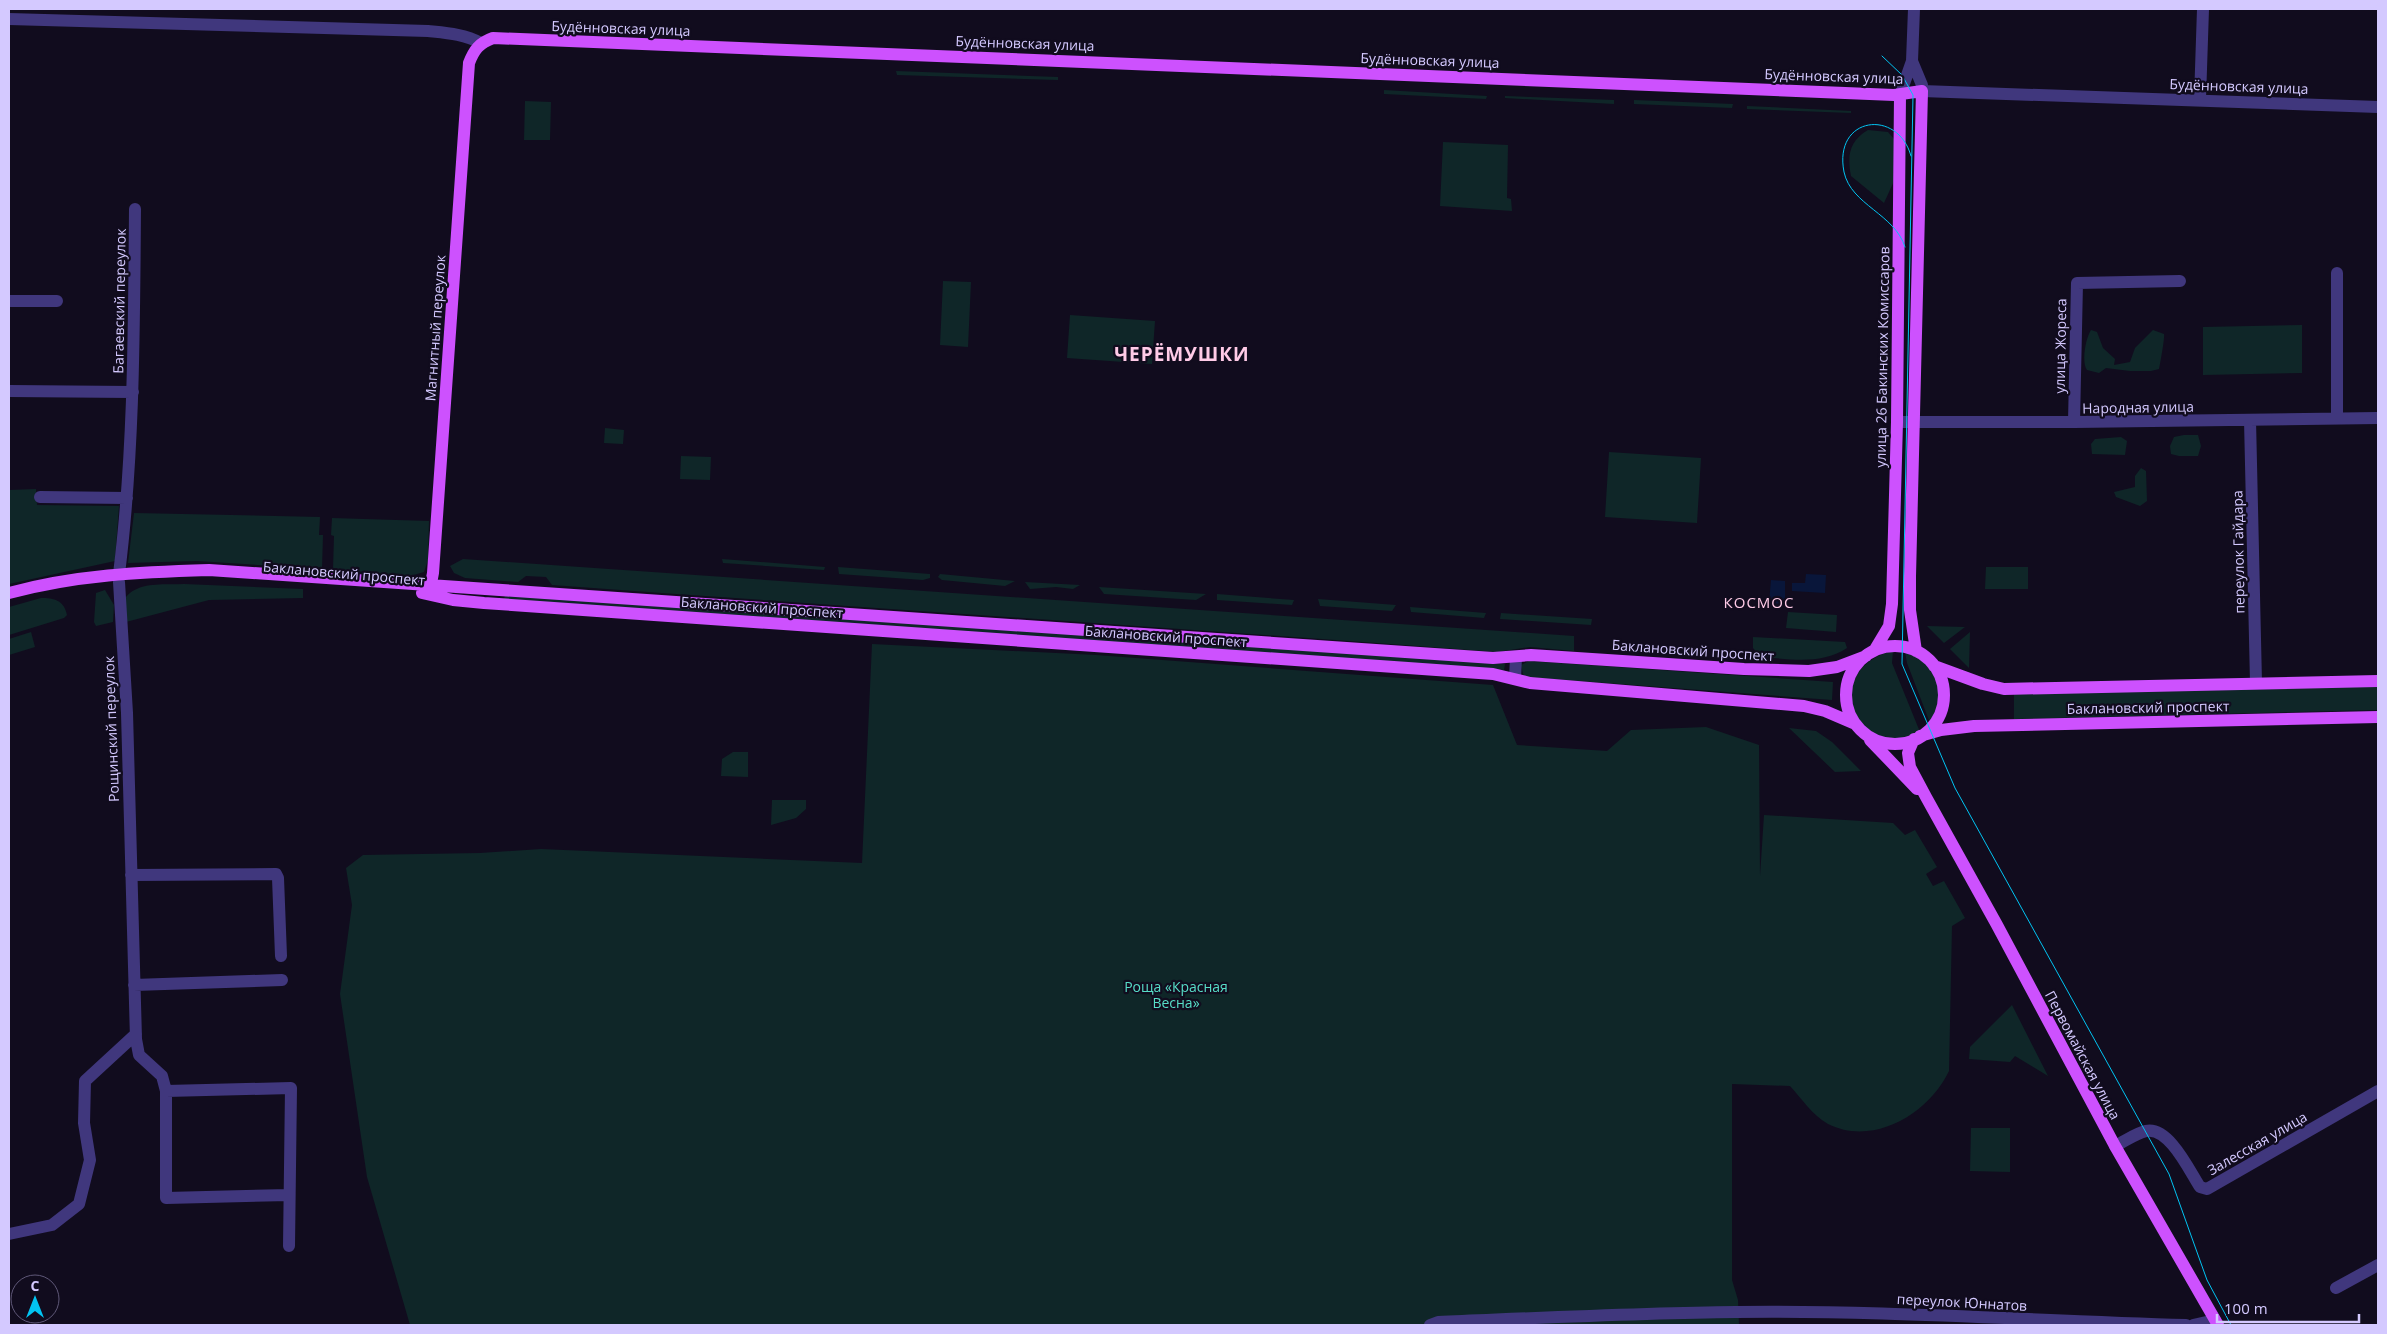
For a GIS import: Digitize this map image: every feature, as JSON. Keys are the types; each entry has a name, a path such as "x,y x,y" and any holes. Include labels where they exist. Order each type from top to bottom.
{"main road":[{"name":"Будённовская улица","path":"481,43 493,38 852,51 1900,95 1922,91"},
{"name":"Магнитный переулок","path":"431,589 469,63 474,50 481,43"},
{"name":"улица 26 Бакинских Комиссаров","path":"1916,651 1910,610 1922,91"},
{"name":"улица 26 Бакинских Комиссаров","path":"1870,654 1889,626 1892,604 1897,422 1900,95"},
{"name":"Баклановский проспект","path":"9,593 45,583 209,570 431,589 1493,658 1531,655 1744,669 1809,671 1837,667 1870,654"},
{"name":"Баклановский проспект","path":"9,601 46,591 119,578"},
{"name":"Баклановский проспект","path":"431,589 453,600 484,603 1493,674 1530,683 1804,706 1825,711 1853,722"},
{"path":"1897,646 1916,651 1934,666 1942,683 1943,702 1937,719 1917,738 1901,744 1878,742 1862,732 1853,722 1847,704 1847,688 1854,670 1870,654 1897,646"},
{"name":"Баклановский проспект","path":"1934,666 1983,684 2004,689 2256,682 2378,681"},
{"name":"Баклановский проспект","path":"1917,738 1940,730 1974,726 2378,717"},
{"name":"Первомайская улица","path":"1862,732 1926,798"},
{"name":"Первомайская улица","path":"1917,738 1908,753 1910,767 2115,1146 2217,1323"}],"street":[{"name":"улица 26 Бакинских Комиссаров","path":"1900,95 1912,61 1914,9"},
{"path":"2200,99 2203,9"},
{"path":"9,19 428,31 457,34 470,37 481,43"},
{"name":"улица 26 Бакинских Комиссаров","path":"1912,61 1922,85 1922,91"},
{"name":"Будённовская улица","path":"1922,91 2200,99 2378,107"},
{"name":"Багаевский переулок","path":"119,578 127,498 133,392 136,209"},
{"path":"2337,274 2337,418"},
{"name":"улица Жореса","path":"2074,422 2077,283 2180,281"},
{"path":"9,301 57,301"},
{"name":"Багаевский переулок","path":"9,391 133,392"},
{"name":"Народная улица","path":"1897,422 2378,418"},
{"name":"переулок Гайдара","path":"2250,420 2256,682"},
{"path":"40,497 127,498"},
{"name":"Рощинский переулок","path":"119,578 127,714 136,1034 139,1054 162,1076 166,1091 166,1198 289,1195"},
{"path":"1515,679 1516,657"},
{"path":"131,875 276,874 278,878 281,956"},
{"path":"134,984 282,980"},
{"path":"9,1234 52,1225 79,1204 90,1160 84,1123 84,1081 136,1034"},
{"path":"166,1091 291,1088 289,1246"},
{"name":"Залесская улица","path":"2115,1146 2146,1131 2155,1131 2173,1144 2200,1187 2207,1189 2378,1091"},
{"path":"2336,1288 2378,1265"},
{"name":"переулок Юннатов","path":"1430,1325 1438,1322 1738,1306 1796,1313 1958,1316 2043,1321 2186,1325"},
{"path":"1789,1325 1796,1313"},
{"path":"2193,1325 2217,1323"}],"green space":[{"path":"896,71 1058,77 1058,80 897,75"},
{"path":"1384,90 1487,96 1486,99 1384,94"},
{"path":"1505,96 1614,100 1614,104 1505,98"},
{"path":"1634,100 1733,104 1732,108 1634,104"},
{"path":"525,101 551,102 550,140 524,140"},
{"path":"1747,106 1851,111 1851,113 1747,109"},
{"path":"1868,130 1888,132 1894,139 1894,181 1884,203 1851,176 1849,162 1853,144"},
{"path":"1443,142 1508,145 1507,198 1511,199 1512,211 1440,206"},
{"path":"943,281 971,282 968,347 940,345"},
{"path":"1070,315 1155,321 1152,364 1067,358"},
{"path":"2302,325 2302,373 2203,375 2203,327"},
{"path":"2091,330 2097,332 2103,348 2115,359 2114,365 2130,362 2135,348 2153,330 2164,334 2159,369 2130,371 2106,368 2099,373 2087,370 2084,361 2085,350 2087,338"},
{"path":"605,428 624,430 623,444 604,443"},
{"path":"2198,435 2201,446 2198,456 2171,454 2170,446 2174,437"},
{"path":"2121,437 2127,441 2125,455 2092,454 2091,444 2095,439"},
{"path":"1609,452 1701,458 1697,523 1605,517"},
{"path":"681,456 711,457 710,480 680,479"},
{"path":"2141,468 2146,471 2147,501 2140,506 2116,497 2114,492 2135,487 2135,476"},
{"path":"36,489 37,505 119,506 115,561 9,584 9,490"},
{"path":"134,513 320,517 319,535 323,535 322,569 197,561 128,563"},
{"path":"332,518 429,521 428,560 424,572 410,576 333,569 334,536 331,535"},
{"path":"463,559 1574,636 1574,651 1530,647 1497,652 552,585 546,577 526,576 518,582 465,578 454,573 450,566"},
{"path":"722,559 825,567 824,570 723,563"},
{"path":"838,567 930,574 930,578 923,580 839,574"},
{"path":"1986,567 2028,567 2028,589 1985,589"},
{"path":"940,574 1015,581 1005,586 942,580 938,577"},
{"path":"1025,582 1080,585 1073,589 1056,587 1030,589"},
{"path":"184,584 303,589 303,598 209,600 126,622 126,597 131,592 145,586"},
{"path":"1099,587 1206,594 1196,600 1104,594"},
{"path":"105,590 114,605 113,622 96,626 94,622 96,593"},
{"path":"1217,594 1294,600 1292,605 1217,600"},
{"path":"505,595 1505,664 1504,670 504,599"},
{"path":"41,598 58,601 64,606 67,615 64,618 9,635 9,607"},
{"path":"1318,599 1396,605 1392,611 1320,606"},
{"path":"1410,607 1486,613 1484,618 1411,612"},
{"path":"1788,612 1837,615 1836,632 1786,628"},
{"path":"1501,613 1592,619 1591,625 1500,619"},
{"path":"1927,626 1965,627 1944,643"},
{"path":"31,632 35,647 9,655 9,639"},
{"path":"1970,632 1969,668 1950,649"},
{"path":"1753,637 1845,642 1847,648 1827,657 1816,659 1795,660 1761,657 1753,648"},
{"name":"Роща «Красная Весна»","path":"872,644 1096,655 1493,685 1517,745 1607,751 1631,730 1706,727 1759,745 1760,876 1764,815 1893,823 1905,835 1915,830 1937,867 1926,874 1933,886 1944,881 1965,918 1952,926 1949,1071 1940,1086 1914,1112 1898,1122 1864,1131 1846,1130 1828,1124 1812,1111 1790,1086 1732,1084 1732,1280 1738,1300 1739,1325 410,1325 367,1177 340,994 352,905 346,868 363,855 480,853 541,849 862,863"},
{"path":"1893,651 1892,663 1920,732 1896,738 1877,735 1862,724 1854,709 1852,692 1857,675 1870,661"},
{"path":"1905,652 1917,657 1926,664 1933,672 1937,681 1938,701 1930,723 1907,663"},
{"path":"1529,661 1833,682 1832,700 1526,677 1523,674 1521,665"},
{"path":"2378,686 2378,710 2014,719 2014,692"},
{"path":"1789,728 1816,731 1832,742 1861,771 1835,772"},
{"path":"733,752 748,752 748,777 721,776 722,759"},
{"path":"772,800 806,800 806,809 796,818 771,825"},
{"path":"2012,1005 2048,1076 2015,1056 2010,1062 1969,1059 1970,1047"},
{"path":"1971,1128 2010,1128 2010,1172 1970,1171"}],"water":[{"path":"1806,574 1826,575 1825,593 1792,591 1792,583 1805,583"},
{"path":"1771,580 1785,581 1785,604 1769,603"}],"tram line":[{"path":"1882,56 1902,75 1913,95 1902,664 1955,788 2169,1174 2207,1280 2231,1325"},
{"path":"1905,247 1900,236 1892,226 1864,202 1848,183 1844,172 1843,153 1848,139 1857,130 1869,125 1881,125 1894,130 1904,141 1911,156"}],"district":[{"name":"ЧЕРЁМУШКИ","path":"1182,354"},
{"name":"КОСМОС","path":"1759,602"}]}
